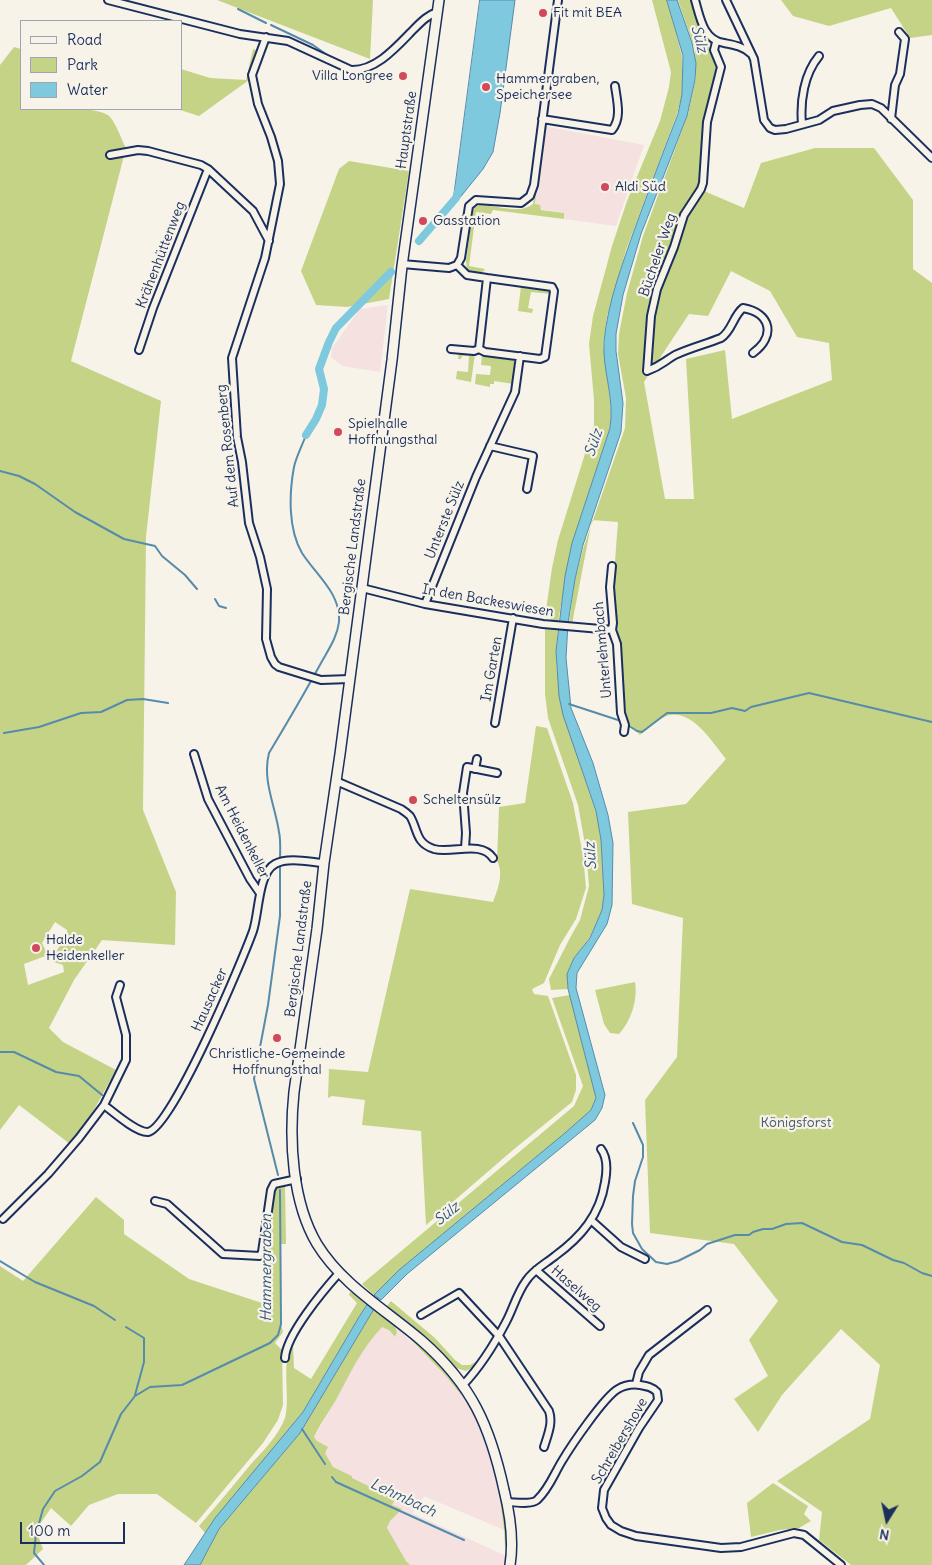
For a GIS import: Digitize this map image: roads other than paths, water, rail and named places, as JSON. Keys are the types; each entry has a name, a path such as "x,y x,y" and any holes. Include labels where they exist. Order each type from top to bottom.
{"main road":[{"name":"Hauptstraße","path":"402,264 439,0"},
{"name":"Bergische Landstraße","path":"402,264 392,360 292,1105 292,1149 302,1205 310,1230 325,1256 339,1273 434,1352 463,1385 478,1407 494,1447 507,1502 511,1534 510,1565"}],"street":[{"path":"108,0 240,34 288,41 347,70 368,68 385,56 426,17 437,12"},
{"path":"402,264 449,268 456,265 461,258 469,206 476,200 521,203 530,196 534,185 558,0"},
{"name":"Bücheler Weg","path":"695,0 706,31 709,37 716,42 714,50 721,67 707,122 703,183 701,190 684,214 674,247 657,290 651,316 647,370 659,367 675,355 726,335 743,308 762,316 767,325 767,334 759,349 753,353"},
{"path":"726,0 751,53 757,71 762,112 766,125 780,130 819,120 833,111 867,104 878,106 932,158"},
{"path":"890,119 894,92 900,74 905,39 899,32"},
{"name":"Auf dem Rosenberg","path":"266,37 252,75 258,104 278,161 280,184 259,280 232,358 237,437 249,523 260,557 267,589 267,645 275,664 313,679 350,679"},
{"path":"716,42 739,46 751,53"},
{"path":"802,124 801,109 805,88 812,65 819,56"},
{"path":"542,119 612,130 616,125 618,106 614,86"},
{"path":"110,156 138,150 148,151 193,162 208,169 253,211 269,241"},
{"name":"Krähenhüttenweg","path":"139,350 208,169"},
{"path":"451,349 474,351 479,349 484,352 540,359 545,357 554,292 552,287 467,275 456,265"},
{"path":"479,349 487,278"},
{"name":"Unterste Sülz","path":"425,604 490,446 515,392 520,356"},
{"path":"490,446 533,456 527,489"},
{"name":"Unterlehmbach","path":"612,566 610,587 614,623 612,630 617,644 620,704 625,725 624,732"},
{"name":"In den Backeswiesen","path":"362,588 425,604 545,624 612,630"},
{"name":"Im Garten","path":"495,724 514,618"},
{"name":"Am Heidenkeller","path":"194,754 208,799 250,879 260,892"},
{"path":"475,769 477,759"},
{"path":"465,848 466,833 463,793 468,767 497,773"},
{"path":"336,780 401,809 410,816 416,834 426,845 444,850 465,848 490,853 493,858"},
{"name":"Hausacker","path":"104,1104 140,1131 149,1132 155,1129 172,1108 203,1048 241,962 254,930 260,892 270,868 275,863 286,861 324,863"},
{"path":"3,1219 48,1174 79,1138 104,1104 126,1060 126,1035 116,998 120,985"},
{"path":"463,1385 476,1372 498,1336 523,1285 536,1270 568,1247 592,1221 601,1199 606,1179 606,1158 601,1149"},
{"path":"155,1201 166,1204 223,1254 260,1256 271,1190 274,1184 297,1179"},
{"path":"592,1221 621,1247 645,1259"},
{"name":"Haselweg","path":"536,1270 600,1326"},
{"path":"285,1358 288,1345 315,1300 339,1273"},
{"path":"421,1315 459,1294 498,1336 549,1411 551,1419 544,1446"},
{"path":"636,1384 639,1372 649,1355 707,1310"},
{"name":"Schreibershove","path":"507,1502 533,1502 537,1500 608,1398 617,1389 626,1385 636,1384 654,1389 659,1396 604,1490 602,1508 611,1526 643,1537 721,1548 741,1547 794,1533 804,1535 841,1565"}],"water":[{"name":"Hammergraben, Speichersee","path":"480,0 515,0 493,152 483,169 458,200 454,196"},
{"path":"667,0 677,0 692,43 696,63 695,80 687,116 641,234 623,295 616,334 616,351 623,403 621,432 583,545 568,623 566,658 571,708 593,763 608,815 613,843 612,905 607,924 577,973 576,988 605,1095 602,1108 595,1120 407,1274 381,1300 374,1295 399,1270 565,1133 591,1110 596,1098 568,989 567,974 574,958 590,938 602,910 604,895 601,840 596,811 563,715 559,696 556,651 565,576 572,543 610,428 611,406 604,352 609,312 625,256 678,114 682,94 683,56"},
{"path":"368,1304 374,1309 300,1433 219,1529 200,1565 184,1565 215,1518 303,1412"}],"waterway":[{"path":"238,9 266,23"},
{"path":"271,25 313,45 330,57"},
{"path":"391,47 404,35"},
{"name":"Hammergraben","path":"419,241 456,198 459,189"},
{"name":"Hammergraben","path":"306,435 322,405 324,389 319,369 336,328 391,272"},
{"name":"Hammergraben","path":"280,860 280,835 268,783 267,763 269,753 332,644 339,622 339,612 332,593 302,553 297,544 292,522 291,488 294,467 306,435"},
{"path":"0,471 19,476 35,484 75,512 124,539 155,546 162,556 185,575 197,589"},
{"path":"215,599 219,606 226,608"},
{"path":"626,724 642,732 667,713 711,713 732,708 745,711 751,707 809,693 932,722"},
{"path":"4,733 39,727 81,713 101,712 127,700 143,699 168,703"},
{"path":"569,704 621,721"},
{"name":"Hammergraben","path":"278,1175 254,1079 268,1005 280,916 280,864"},
{"path":"0,1052 14,1052 56,1072 79,1076 102,1095"},
{"path":"633,1123 643,1145 643,1157 635,1181 633,1196 633,1233 642,1249 656,1262 667,1264 678,1261 700,1250 707,1244 735,1235 749,1235 763,1229 802,1223 842,1242 862,1245 932,1276"},
{"name":"Hammergraben","path":"44,1565 34,1553 36,1534 43,1509 55,1491 82,1476 100,1462 121,1414 135,1396 150,1387 182,1385 270,1343 278,1335 281,1324 280,1190"},
{"path":"0,1261 35,1282 94,1306 115,1320"},
{"path":"126,1327 144,1338 144,1362 135,1395"},
{"name":"Lehmbach","path":"302,1429 325,1464"},
{"name":"Lehmbach","path":"332,1477 336,1482 464,1540"}],"place":[{"name":"Fit mit BEA","path":"543,13"},
{"name":"Villa Longree","path":"403,76"},
{"name":"Hammergraben, Speichersee","path":"486,87"},
{"name":"Aldi Süd","path":"605,187"},
{"name":"Gasstation","path":"423,221"},
{"name":"Spielhalle Hoffnungsthal","path":"338,432"},
{"name":"Scheltensülz","path":"413,800"},
{"name":"Halde Heidenkeller","path":"36,948"},
{"name":"Christliche-Gemeinde Hoffnungsthal","path":"277,1038"}],"water label":[{"name":"Sülz","path":"699,39"},
{"name":"Sülz","path":"594,443"},
{"name":"Sülz","path":"591,856"},
{"name":"Sülz","path":"447,1214"}],"park label":[{"name":"Königsforst","path":"796,1123"}]}
